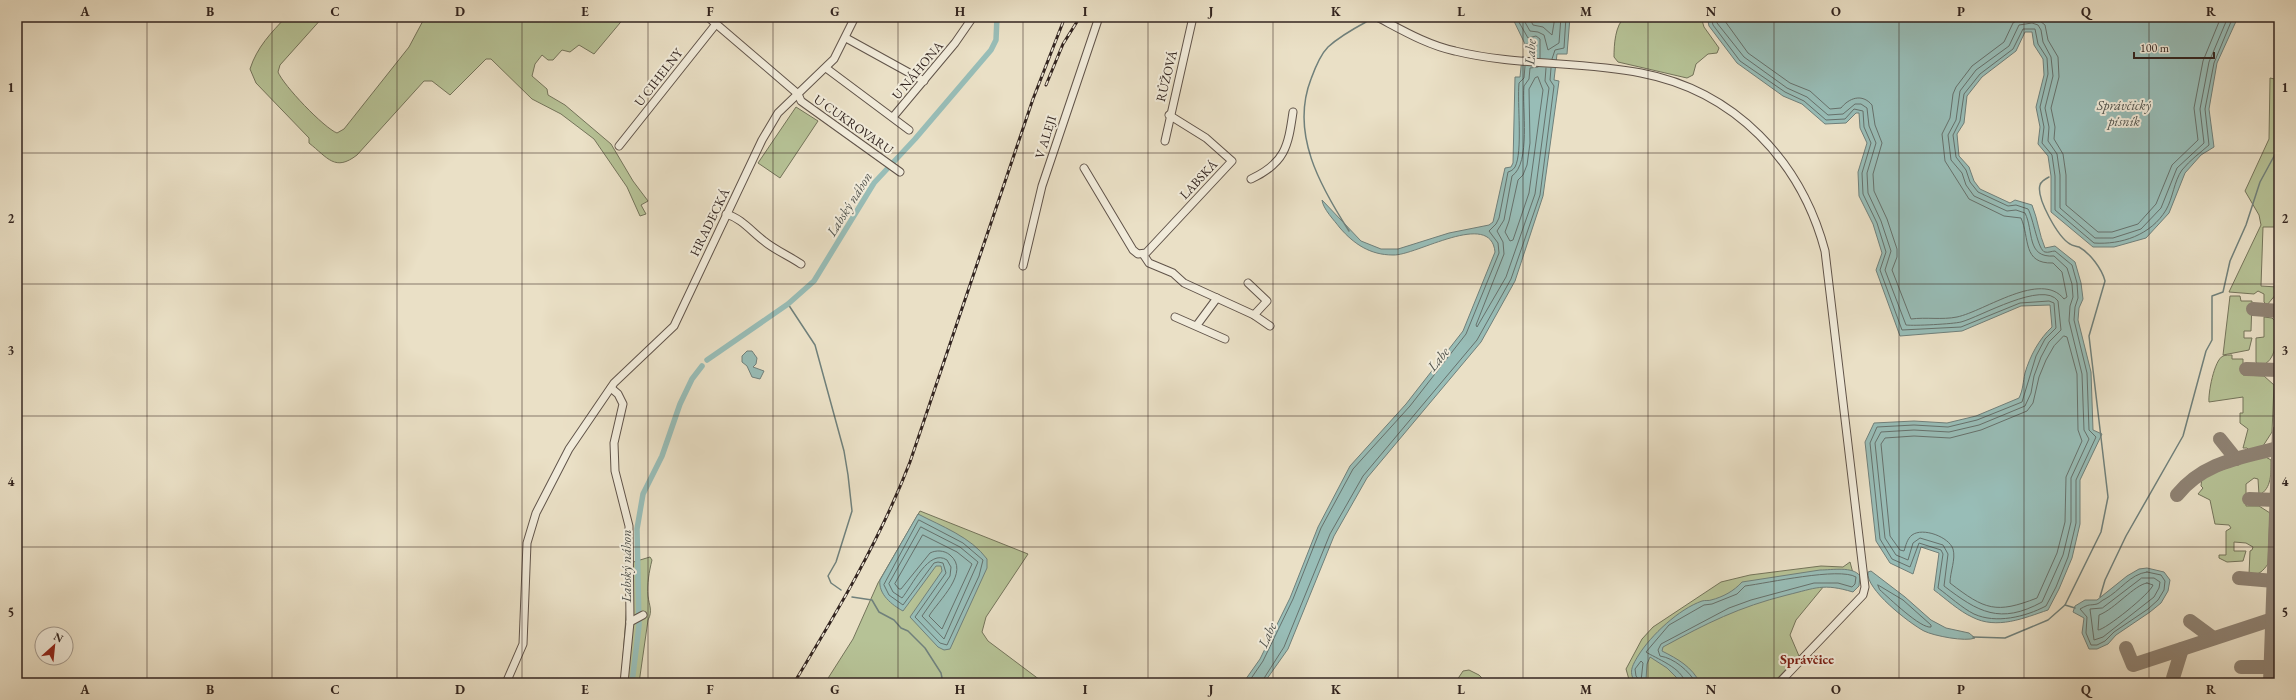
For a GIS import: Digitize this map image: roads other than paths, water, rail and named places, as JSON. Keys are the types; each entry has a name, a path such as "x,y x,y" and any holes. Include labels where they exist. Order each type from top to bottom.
{"street":[{"name":"U CUKROVARU","path":"708,17 798,94 801,101 900,172"},
{"name":"HRADECKÁ","path":"506,683 523,644 527,543 536,513 569,449 611,388 674,326 762,140 778,113 834,59 846,38 855,17"},
{"name":"U NÁHONA","path":"892,117 924,81 973,17"},
{"name":"V ALEJI","path":"1023,266 1042,186 1099,17"},
{"name":"RŮŽOVÁ","path":"1165,141 1169,115 1193,17"},
{"path":"1377,17 1435,45 1480,56 1642,73 1677,83 1710,98 1737,116 1764,140 1799,184 1819,228 1825,251 1862,572 1865,587 1863,595 1779,683"},
{"name":"U CIHELNY","path":"619,146 716,24"},
{"path":"846,38 924,81"},
{"name":"U CUKROVARU","path":"826,68 909,130"},
{"path":"1250,179 1272,168 1278,162 1288,143 1292,112"},
{"name":"LABSKÁ","path":"1144,254 1232,161 1206,138 1169,115"},
{"path":"1084,168 1116,225 1133,250 1144,254 1151,264 1173,273 1184,283 1254,315 1270,326"},
{"path":"726,214 731,215 757,233 763,241 801,264"},
{"path":"1248,283 1266,301 1254,315"},
{"path":"1197,326 1217,298"},
{"path":"1175,317 1226,339"},
{"path":"611,388 618,394 623,404 614,443 614,457 615,470 629,526 631,621 624,683"},
{"path":"631,621 643,615"}],"water":[{"path":"1512,17 1570,17 1567,54 1557,54 1554,80 1559,81 1543,196 1515,281 1481,342 1367,478 1334,536 1288,649 1264,683 1243,683 1260,659 1290,598 1318,527 1350,466 1406,404 1463,331 1495,252 1490,240 1481,234 1467,234 1393,255 1370,251 1357,244 1345,234 1327,211 1322,200 1361,241 1381,249 1398,249 1449,233 1489,225 1493,222 1505,168 1511,167 1513,163 1515,77 1520,77 1522,57 1535,58 1537,42 1535,40 1532,44 1525,44"},
{"name":"Správčický písník","path":"1707,17 2238,17 2217,63 2209,109 2214,147 2201,155 2185,173 2169,213 2146,238 2114,247 2093,247 2051,212 2051,176 2048,156 2038,144 2040,127 2036,107 2044,75 2043,59 2034,45 2032,32 2025,32 2016,51 1982,77 1967,96 1964,123 1957,134 1959,156 1969,167 1974,181 1980,189 2010,203 2015,200 2032,205 2045,248 2055,246 2075,262 2081,283 2083,299 2079,308 2078,320 2091,372 2093,430 2102,434 2080,480 2080,524 2072,558 2048,610 2020,619 2001,623 1981,621 1962,612 1934,590 1939,553 1921,547 1913,574 1890,563 1876,541 1865,442 1874,423 1914,421 1947,423 1976,416 2019,398 2025,373 2032,354 2039,342 2052,327 2050,305 2021,306 1962,331 1900,336 1876,270 1882,253 1873,224 1859,196 1858,172 1867,143 1860,128 1859,113 1856,113 1846,123 1825,124 1802,104 1783,96 1737,63 1709,26"},
{"path":"747,351 752,351 757,358 756,364 753,367 764,371 760,379 752,377 747,366 742,362 742,356"},
{"path":"918,514 964,538 973,544 987,559 987,568 950,649 944,650 938,647 910,617 942,571 941,566 936,566 903,611 894,606 881,590 880,580"},
{"path":"2147,568 2164,572 2170,580 2168,591 2161,603 2116,635 2108,644 2097,649 2089,649 2082,633 2084,618 2073,612 2075,606 2085,600 2097,600 2127,576 2139,569"},
{"path":"1842,569 1857,573 1860,576 1859,586 1853,592 1827,587 1805,590 1738,610 1724,616 1663,647 1662,651 1674,657 1689,668 1700,683 1682,683 1667,668 1650,657 1647,664 1646,680 1650,683 1636,683 1632,676 1632,670 1638,656 1658,631 1684,610 1702,601 1715,599 1724,595 1732,591 1742,582 1820,570"},
{"path":"1871,571 1905,597 1931,620 1946,628 1969,633 1975,638 1958,639 1942,636 1929,633 1917,627 1880,596 1869,579 1868,572"}],"waterway":[{"name":"Labský náhon","path":"707,360 788,304 814,281 874,183 915,139 991,50 996,40 997,17"},
{"path":"1349,231 1328,196 1311,158 1306,139 1304,119 1305,99 1314,70 1325,50 1332,43 1351,30 1366,22"},
{"path":"2100,597 2105,580 2126,536 2183,436 2206,351 2212,340 2212,296 2223,292 2230,261 2246,225 2260,182 2279,147"},
{"path":"2049,177 2041,182 2040,185 2041,199 2049,217 2065,240 2071,245 2079,247 2091,257 2101,271 2105,281 2089,336 2108,497 2101,532 2065,605"},
{"path":"788,304 815,345 844,451 852,511 836,562 828,576 831,583 841,590"},
{"name":"Labský náhon","path":"632,683 639,626 637,529 643,494 662,456 680,404 692,379 702,366"},
{"path":"852,597 872,600 879,612 894,620 901,628 908,631 925,648 941,673 943,683"},
{"path":"1973,637 2005,638 2048,620 2065,605 2075,608"}],"railway":[{"path":"794,683 857,575 885,519 910,462 1033,99 1065,17"},
{"path":"1046,85 1063,44 1080,17"}],"district":[{"name":"Správčice","path":"1807,659"}],"water label":[{"name":"Labe","path":"1530,52"},
{"name":"Labe","path":"1438,359"},
{"name":"Labe","path":"1267,635"}]}
